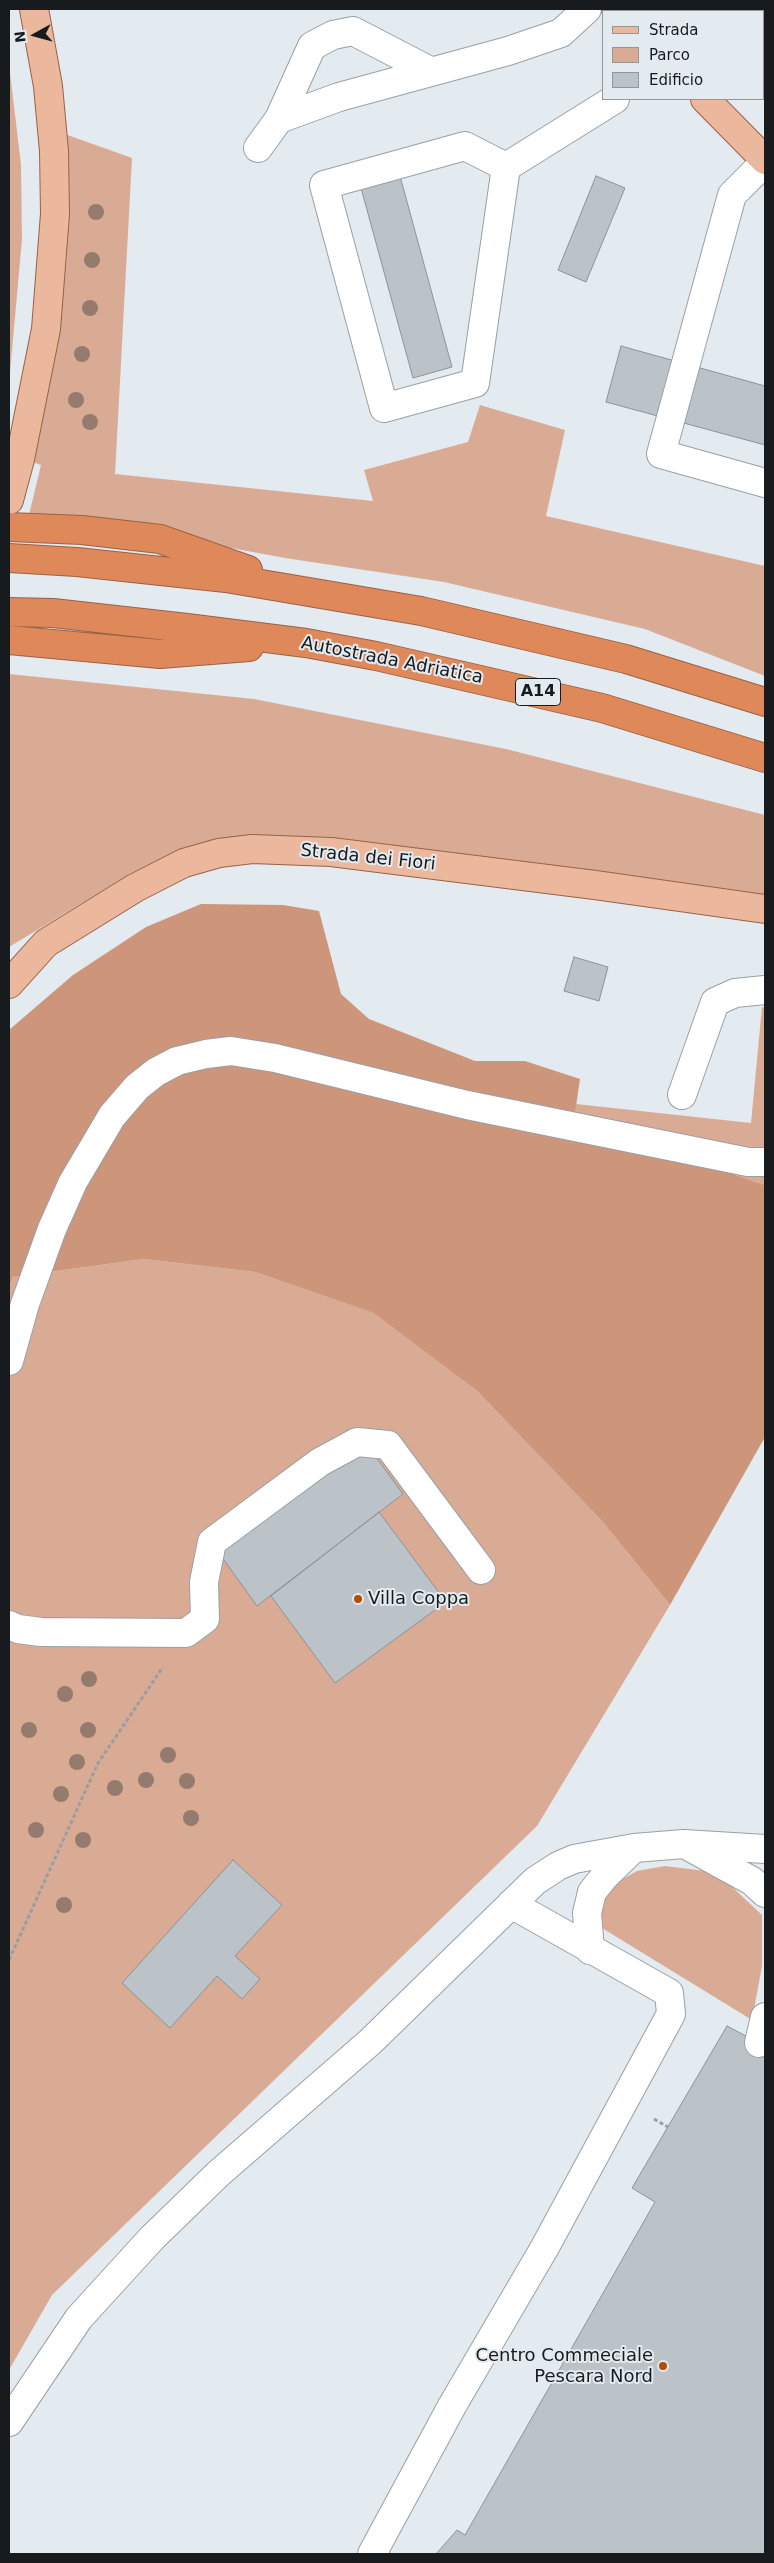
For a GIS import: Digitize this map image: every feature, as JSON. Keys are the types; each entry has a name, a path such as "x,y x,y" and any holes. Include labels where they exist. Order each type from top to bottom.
{"highway":[{"path":"9,527 82,530 160,540 311,591"},
{"path":"9,558 77,562 226,578 421,611 626,659 765,702"},
{"name":"Autostrada Adriatica","path":"9,612 92,618 306,643 386,658 602,708 765,758"},
{"path":"9,640 160,654 306,643"}],"main road":[{"path":"9,500 20,459 46,329 55,214 54,151 48,86 34,9"},
{"path":"706,100 765,161"},
{"name":"Strada dei Fiori","path":"9,984 46,943 135,888 184,863 219,853 252,849 331,852 596,885 765,909"},
{"path":"9,958 46,943"}],"lane":[{"path":"279,119 339,96 508,50 561,33 587,9"},
{"path":"258,148 279,119 312,46 333,35 353,31 368,37 430,71"},
{"path":"506,167 465,146 324,185 384,408 474,383 506,167 613,100"},
{"path":"765,161 732,195 660,454 765,483"},
{"path":"682,1095 715,1002 735,992 765,990"},
{"path":"9,1361 25,1304 52,1229 73,1182 112,1116 137,1087 156,1072 177,1061 206,1054 231,1051 275,1058 486,1110 739,1160 765,1162"},
{"path":"9,1625 18,1629 41,1632 186,1634 205,1618 204,1582 212,1542 320,1462 357,1442 388,1445 481,1570"},
{"path":"684,1844 752,1882 765,1893"},
{"path":"9,2422 79,2318 152,2238 218,2174 370,2042 535,1881 558,1866 574,1860 634,1848 684,1844 765,1849"},
{"path":"590,1950 586,1912 592,1892 604,1877 634,1848"},
{"path":"372,2554 452,2406 545,2247 671,2014 669,1993 511,1904"}],"path":[{"path":"9,1960 98,1763 186,1634"}],"green space":[{"path":"698,9 765,9 765,75 764,10"},
{"path":"9,64 21,165 22,239 9,384"},
{"path":"62,133 132,158 115,474 373,501 364,470 468,442 480,405 565,430 546,516 765,566 765,676 645,629 444,582 285,558 172,537 28,519 41,465 29,461"},
{"path":"9,674 254,699 506,749 765,815 765,904 255,839 203,842 130,874 9,947"},
{"path":"762,1007 765,1008 765,1185 574,1120 576,1104 751,1123"},
{"path":"144,1259 255,1272 375,1313 477,1391 602,1521 670,1605 537,1826 52,2295 9,2370 9,1288 13,1277"},
{"path":"665,1866 705,1871 729,1884 762,1915 762,1966 752,2020 602,1928 597,1908 609,1887 637,1871"}],"shaded area":[{"path":"201,904 283,905 319,911 341,994 369,1019 475,1061 525,1061 580,1079 574,1120 765,1185 765,1437 670,1605 602,1521 477,1391 374,1313 255,1272 144,1259 13,1277 9,1288 9,1030 73,975 146,927"}],"building":[{"path":"400,176 452,367 413,378 361,188"},
{"path":"596,176 625,188 586,282 558,270"},
{"path":"621,346 765,386 765,445 606,402"},
{"path":"574,957 608,967 599,1001 564,991"},
{"path":"367,1445 403,1494 257,1606 219,1553"},
{"name":"Villa Coppa","path":"379,1512 446,1602 335,1683 271,1596"},
{"path":"233,1860 282,1905 235,1956 260,1979 242,1999 217,1976 170,2028 122,1983"},
{"name":"Centro Commeciale Pescara Nord","path":"727,2026 765,2046 765,2554 436,2554 457,2530 465,2535 655,2202 632,2188"}],"place":[{"name":"Villa Coppa","path":"358,1599"},
{"name":"Centro Commeciale Pescara Nord","path":"663,2366"}]}
